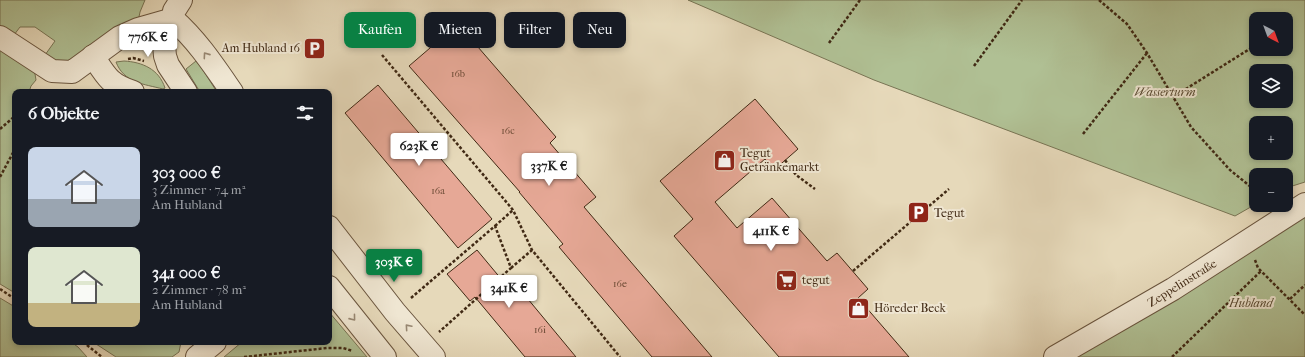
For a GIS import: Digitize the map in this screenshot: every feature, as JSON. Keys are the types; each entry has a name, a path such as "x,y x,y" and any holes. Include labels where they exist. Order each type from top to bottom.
{"street":[{"path":"0,37 52,71 72,72 120,37 177,10"},
{"path":"177,10 167,32 164,45 168,65 184,89"},
{"path":"177,10 186,30 197,42 230,89"},
{"path":"94,56 107,77 123,89"},
{"name":"Zeppelinstraße","path":"1055,357 1173,289 1305,204"},
{"path":"332,238 429,351"},
{"path":"332,291 385,357"},
{"path":"197,357 211,345"}],"path":[{"path":"829,43 860,0"},
{"path":"974,66 1022,0"},
{"path":"1099,0 1127,24 1147,53 1191,127 1230,170 1249,185"},
{"path":"1173,97 1249,49"},
{"path":"1083,134 1147,53"},
{"path":"382,55 513,210 532,250 620,357"},
{"path":"94,56 116,59 133,58 151,63 168,65"},
{"path":"0,129 12,119"},
{"path":"0,177 12,155"},
{"path":"785,160 796,175 815,189"},
{"path":"853,271 949,189"},
{"path":"395,312 513,210"},
{"path":"495,226 511,268"},
{"path":"1248,241 1258,268 1305,315"},
{"path":"429,351 511,268 532,250"},
{"path":"1172,357 1261,271"},
{"path":"1290,299 1305,285"},
{"path":"0,290 12,297"},
{"path":"88,345 102,357"},
{"path":"244,357 327,348 343,348 355,351"}],"green space":[{"path":"0,0 145,0 139,17 65,64 56,65 45,55 55,41 35,27 20,27 11,39 0,31"},
{"name":"Wasserturm","path":"688,0 1305,0 1305,182 1293,186 1293,168 1249,168 1249,208 1235,216 874,80"},
{"path":"0,45 32,67 36,80 30,89 12,89 12,291 0,284"},
{"path":"124,61 143,65 154,71 159,76 165,88 163,89 135,82 124,74 116,62"},
{"path":"196,61 215,89 198,89 186,69"},
{"name":"Hubland","path":"1305,204 1305,357 1055,357 1293,212"},
{"path":"0,298 12,305 12,345 75,345 87,357 0,357"},
{"path":"332,316 367,357 224,357 238,345 332,345"},
{"path":"98,345 180,345 179,352 172,357 116,357"}],"building":[{"path":"430,48 479,48 556,137 550,143 596,197 584,207 712,357 652,357 559,247 563,244 520,192 409,66"},
{"path":"378,85 492,219 458,248 345,113"},
{"name":"tegut","path":"755,99 798,149 774,170 765,159 715,202 737,228 772,198 827,261 837,253 868,289 858,298 909,357 779,357 674,236 693,219 660,181"},
{"path":"477,250 502,280 508,275 576,357 525,357 475,297 470,301 447,274"}],"place":[{"name":"Am Hubland 16","path":"315,48"},
{"name":"Tegut Getränkemarkt","path":"725,160"},
{"name":"Tegut","path":"919,213"},
{"name":"tegut","path":"786,280"},
{"name":"Höreder Beck","path":"858,308"}]}
